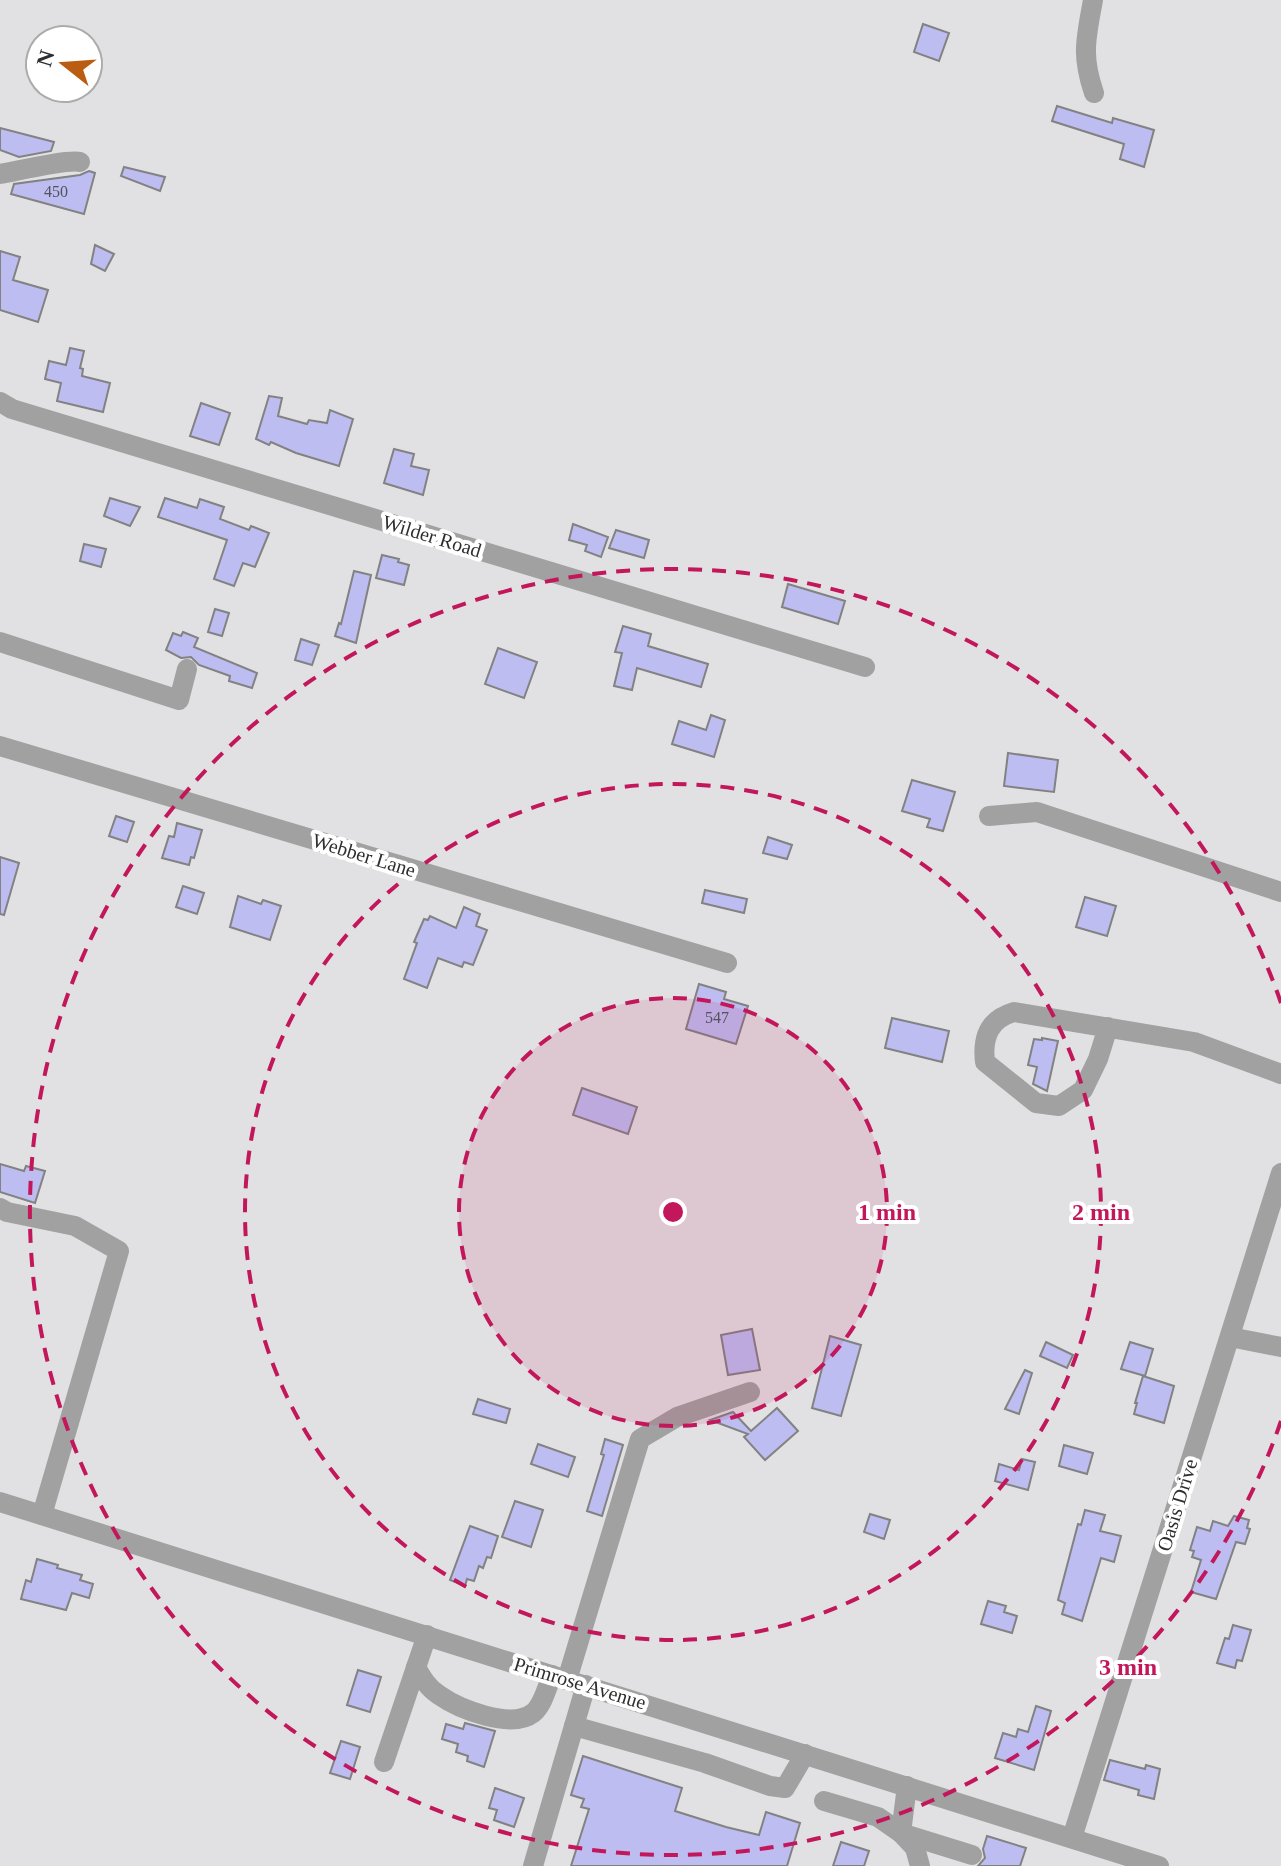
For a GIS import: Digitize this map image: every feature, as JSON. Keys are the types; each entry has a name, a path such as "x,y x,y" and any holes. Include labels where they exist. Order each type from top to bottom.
{"street":[{"path":"1093,0 1086,43 1086,68 1094,93"},
{"path":"0,174 57,165 70,159 80,162"},
{"name":"Wilder Road","path":"0,402 12,409 865,667"},
{"path":"0,642 179,700 187,669"},
{"name":"Webber Lane","path":"0,746 727,963"},
{"path":"989,816 1037,812 1281,892"},
{"path":"1108,1027 1098,1059 1083,1090 1059,1106 1036,1103 985,1062 983,1047 988,1030 999,1016 1014,1012 1108,1027 1194,1042 1281,1074"},
{"name":"Oasis Drive","path":"1072,1838 1277,1198 1281,1173"},
{"path":"0,1208 75,1226 119,1251 42,1515"},
{"path":"1230,1337 1281,1347"},
{"path":"533,1866 574,1726 568,1680 640,1439 677,1417 750,1392"},
{"name":"Primrose Avenue","path":"0,1502 1159,1866"},
{"path":"384,1762 427,1635"},
{"path":"416,1667 438,1695 464,1708 500,1719 519,1719 533,1713 544,1696 568,1680"},
{"path":"574,1726 785,1788 805,1754"},
{"path":"901,1833 907,1786"},
{"path":"824,1801 878,1817 901,1833 915,1848 920,1866"},
{"path":"901,1833 972,1855"}],"building":[{"path":"923,24 949,33 939,61 914,52"},
{"path":"1057,106 1112,123 1113,118 1154,130 1144,167 1120,159 1124,144 1052,121"},
{"path":"0,128 54,142 51,151 19,157 0,150"},
{"path":"124,167 165,177 160,191 121,176"},
{"path":"89,171 95,173 84,214 11,194 14,184 80,175"},
{"path":"95,245 114,254 105,271 91,264"},
{"path":"0,251 20,257 13,280 48,290 38,322 0,310"},
{"path":"70,348 84,351 80,368 83,369 82,376 110,383 103,412 57,401 61,383 45,379 49,361 66,365"},
{"path":"269,396 282,398 278,416 307,424 309,420 327,423 330,410 353,419 339,466 256,439"},
{"path":"201,403 230,413 219,445 190,436"},
{"path":"394,449 414,454 411,466 429,470 423,495 384,483"},
{"path":"110,498 140,507 130,526 104,516"},
{"path":"165,498 197,508 200,499 224,507 220,519 249,530 251,526 269,533 255,567 243,563 234,586 214,579 227,540 158,517"},
{"path":"573,524 608,537 601,557 585,551 587,545 569,540"},
{"path":"616,530 649,540 644,558 609,548"},
{"path":"84,544 106,549 101,567 80,561"},
{"path":"382,555 409,565 404,585 376,578"},
{"path":"354,571 371,575 356,643 335,636"},
{"path":"788,584 845,601 838,624 782,607"},
{"path":"215,609 229,613 222,636 208,632"},
{"path":"623,626 651,634 648,646 708,664 701,687 637,668 632,690 614,686 622,653 615,652"},
{"path":"183,632 198,638 194,647 257,673 252,688 229,681 230,676 199,665 191,657 181,658 166,650 173,633 181,636"},
{"path":"301,639 319,645 312,665 295,660"},
{"path":"498,648 537,662 524,698 485,684"},
{"path":"711,715 725,720 714,757 672,744 679,721 706,730"},
{"path":"1008,753 1058,760 1054,792 1004,786"},
{"path":"912,780 955,792 943,831 927,827 930,819 902,811"},
{"path":"116,816 134,822 127,842 109,836"},
{"path":"177,823 202,830 189,865 162,858 169,836 174,837"},
{"path":"768,837 792,845 787,859 763,853"},
{"path":"0,857 19,863 4,915 0,914"},
{"path":"183,886 204,893 197,914 176,907"},
{"path":"705,890 747,899 744,913 702,903"},
{"path":"238,896 261,904 263,900 281,906 270,940 230,927"},
{"path":"1085,897 1116,906 1107,936 1076,927"},
{"path":"464,907 480,914 476,926 487,930 473,965 464,962 462,967 438,958 427,988 404,979 424,919 428,920 430,916 456,928"},
{"path":"699,984 726,992 724,999 748,1006 736,1044 686,1029"},
{"path":"892,1018 949,1031 942,1062 885,1048"},
{"path":"1034,1039 1058,1041 1047,1091 1033,1084 1037,1067 1028,1065"},
{"path":"582,1088 637,1107 628,1134 573,1115"},
{"path":"0,1164 24,1171 26,1166 45,1171 35,1203 0,1192"},
{"path":"752,1329 760,1370 728,1375 721,1335"},
{"path":"830,1336 861,1345 841,1416 812,1408"},
{"path":"1046,1342 1073,1355 1067,1368 1040,1356"},
{"path":"1130,1342 1153,1349 1145,1376 1121,1369"},
{"path":"1025,1370 1032,1373 1019,1414 1005,1409"},
{"path":"1143,1376 1174,1386 1164,1423 1134,1414"},
{"path":"478,1399 510,1409 506,1423 473,1414"},
{"path":"777,1408 798,1431 765,1460 744,1437 748,1434 710,1420 733,1412 751,1431"},
{"path":"605,1439 623,1445 602,1516 587,1511 604,1455 601,1454"},
{"path":"538,1444 575,1457 568,1477 531,1464"},
{"path":"1064,1445 1093,1453 1087,1474 1059,1466"},
{"path":"1022,1459 1035,1462 1028,1490 995,1481 999,1464 1019,1470"},
{"path":"515,1501 543,1510 531,1547 502,1537"},
{"path":"1085,1510 1105,1515 1100,1531 1121,1536 1114,1562 1101,1558 1082,1621 1062,1614 1065,1603 1058,1600 1078,1524 1081,1525"},
{"path":"870,1514 890,1520 884,1539 864,1532"},
{"path":"1234,1516 1249,1520 1247,1528 1250,1529 1245,1544 1236,1542 1216,1599 1191,1592 1201,1560 1192,1557 1194,1551 1190,1550 1197,1527 1210,1531 1213,1521 1228,1526"},
{"path":"470,1526 498,1536 491,1558 487,1557 483,1568 479,1566 474,1581 467,1579 465,1586 450,1580"},
{"path":"37,1559 82,1575 80,1580 93,1584 89,1598 72,1593 66,1610 21,1599 26,1580 31,1582"},
{"path":"988,1601 1006,1606 1004,1612 1017,1616 1012,1633 981,1624"},
{"path":"1233,1625 1251,1630 1242,1661 1237,1660 1235,1668 1217,1663"},
{"path":"358,1670 381,1677 370,1712 347,1705"},
{"path":"1036,1706 1051,1711 1034,1770 995,1758 1003,1733 1016,1737 1018,1729 1028,1732"},
{"path":"465,1723 495,1731 484,1767 467,1761 468,1756 456,1752 458,1744 442,1739 446,1724 463,1729"},
{"path":"341,1741 360,1747 350,1779 330,1773"},
{"path":"583,1756 682,1788 675,1811 726,1827 759,1835 766,1812 800,1823 787,1866 571,1866 589,1809 581,1807 584,1799 571,1795"},
{"path":"1110,1760 1145,1769 1146,1765 1160,1769 1154,1799 1138,1795 1139,1790 1104,1780"},
{"path":"495,1788 524,1798 514,1827 494,1820 497,1810 489,1808"},
{"path":"987,1836 1026,1848 1020,1866 978,1866 985,1858 983,1849"},
{"path":"841,1842 869,1851 864,1866 833,1866"}]}
